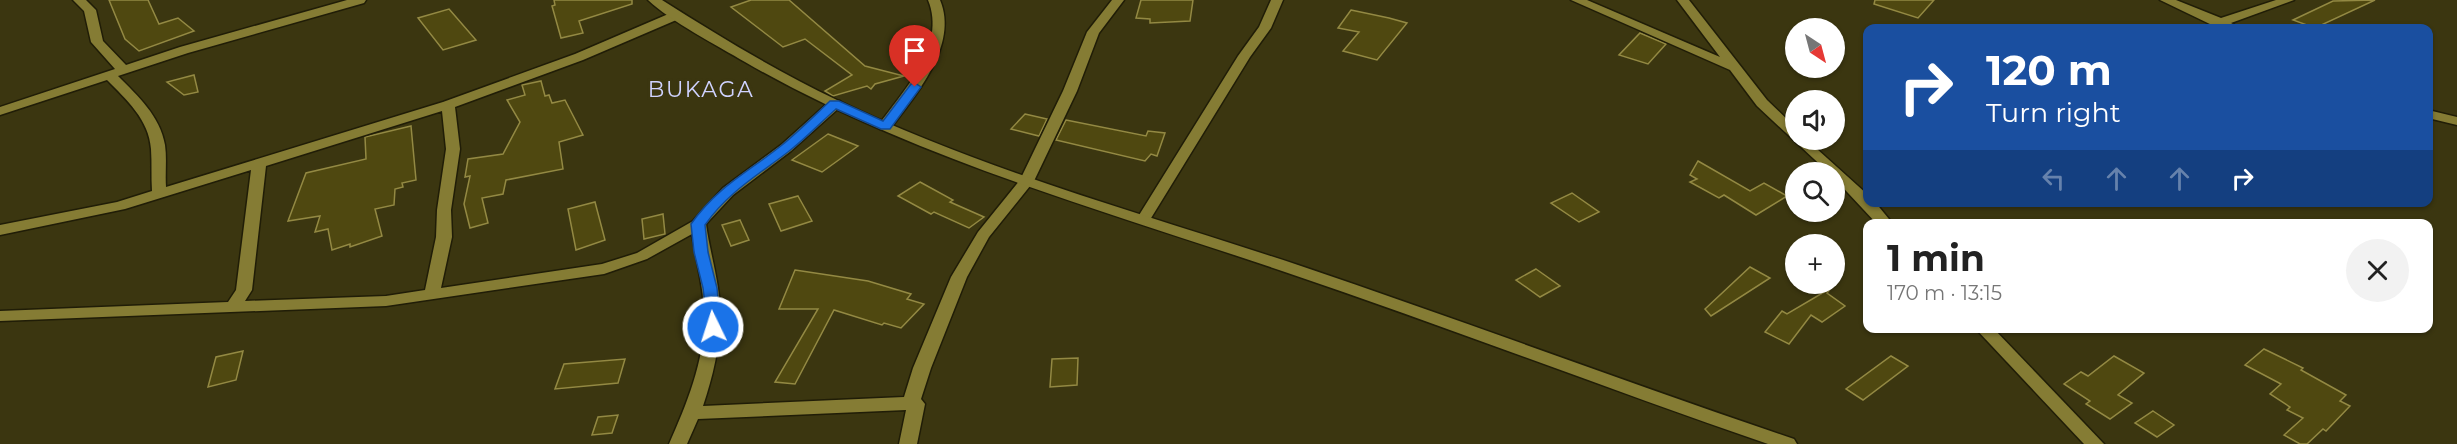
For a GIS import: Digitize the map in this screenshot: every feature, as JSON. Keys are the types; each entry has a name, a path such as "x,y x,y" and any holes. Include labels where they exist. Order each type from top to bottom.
{"street":[{"path":"79,0 90,10 97,42 152,124 158,145 157,176 160,194"},
{"path":"0,111 115,71 360,0"},
{"path":"654,0 757,63 835,104 885,126 1027,181 1326,280 1684,409 1788,444"},
{"path":"885,126 908,98 933,51 940,14 939,7 934,0"},
{"path":"911,404 922,368 959,277 983,235 1027,181 1070,91 1093,32 1118,0"},
{"path":"1143,220 1224,87 1265,28 1277,0"},
{"path":"1577,0 1734,67"},
{"path":"1683,0 1762,104 1785,126"},
{"path":"2166,0 2221,24"},
{"path":"2218,23 2288,0"},
{"path":"0,230 120,206 448,105 579,57 677,15"},
{"path":"0,316 386,301 604,269 642,256 698,224 710,207 728,189 785,148 835,104"},
{"path":"432,294 444,237 444,210 453,148 448,105"},
{"path":"2433,115 2457,121"},
{"path":"1811,150 1863,198"},
{"path":"232,308 244,290 258,163"},
{"path":"1871,207 1882,219"},
{"path":"678,444 707,370 713,327 710,288 701,252 698,224"},
{"path":"1988,333 2095,444"},
{"path":"692,413 915,404 908,444"}],"building":[{"path":"109,0 148,0 159,24 178,18 194,31 139,51 125,39"},
{"path":"554,0 632,0 632,4 579,21 583,33 561,38 552,6 555,5"},
{"path":"751,0 789,0 865,66 904,76 875,84 871,89 867,86 833,96 825,91 852,75 805,39 783,47 731,7"},
{"path":"1141,0 1193,0 1190,21 1150,23 1150,19 1136,18"},
{"path":"1875,0 1934,0 1918,18 1874,4"},
{"path":"2375,0 2324,24 2304,24 2293,20 2333,1"},
{"path":"449,9 476,40 443,50 418,18"},
{"path":"1351,10 1407,23 1377,60 1343,51 1359,32 1338,28"},
{"path":"1640,33 1666,44 1648,64 1619,55"},
{"path":"194,75 198,92 184,95 167,82"},
{"path":"541,81 545,96 549,95 552,103 565,100 583,135 559,142 563,169 506,180 503,194 482,198 488,223 470,228 464,204 470,176 465,177 468,159 503,154 520,122 507,100 525,95 522,85"},
{"path":"1025,114 1047,119 1039,136 1011,129"},
{"path":"1066,120 1146,136 1148,131 1165,133 1157,156 1151,154 1145,161 1056,140"},
{"path":"411,126 416,180 402,183 403,187 395,189 394,205 375,209 382,236 350,247 350,244 332,250 328,229 315,232 320,216 288,221 306,173 366,159 365,137"},
{"path":"828,134 858,146 822,172 792,160"},
{"path":"1698,161 1750,191 1764,183 1785,195 1785,197 1756,215 1724,195 1719,198 1690,182 1697,179 1690,175"},
{"path":"920,182 953,200 950,202 984,217 969,228 934,212 931,214 898,196"},
{"path":"1572,193 1599,212 1579,222 1551,203"},
{"path":"798,196 812,221 781,231 769,204"},
{"path":"595,202 605,240 576,250 568,209"},
{"path":"663,214 665,234 644,239 642,219"},
{"path":"740,220 749,240 731,246 722,225"},
{"path":"1750,267 1770,278 1711,316 1705,309"},
{"path":"1536,269 1560,286 1540,297 1516,280"},
{"path":"795,270 868,281 911,294 907,299 924,304 901,328 884,323 882,325 834,310 795,384 775,382 818,309 779,309"},
{"path":"1821,294 1828,294 1845,306 1822,322 1811,315 1789,344 1765,332 1782,311 1787,314"},
{"path":"2264,349 2303,368 2301,370 2346,395 2340,401 2350,406 2326,431 2323,429 2307,444 2300,444 2284,435 2303,418 2287,410 2290,407 2270,394 2281,384 2245,365"},
{"path":"243,351 236,380 208,387 216,357"},
{"path":"1891,356 1908,366 1863,400 1846,389"},
{"path":"2114,356 2144,373 2118,395 2132,403 2110,419 2086,404 2090,401 2064,384 2081,372 2088,376"},
{"path":"1078,358 1077,385 1050,387 1052,359"},
{"path":"625,359 618,383 555,389 564,364"},
{"path":"2153,411 2174,425 2157,437 2135,423"},
{"path":"618,415 612,433 592,435 598,417"}],"district":[{"name":"BUKAGA","path":"701,89"}],"route":[{"path":"713,327 710,288 701,252 698,224 710,207 728,189 785,148 835,104 885,126 915,87"}]}
